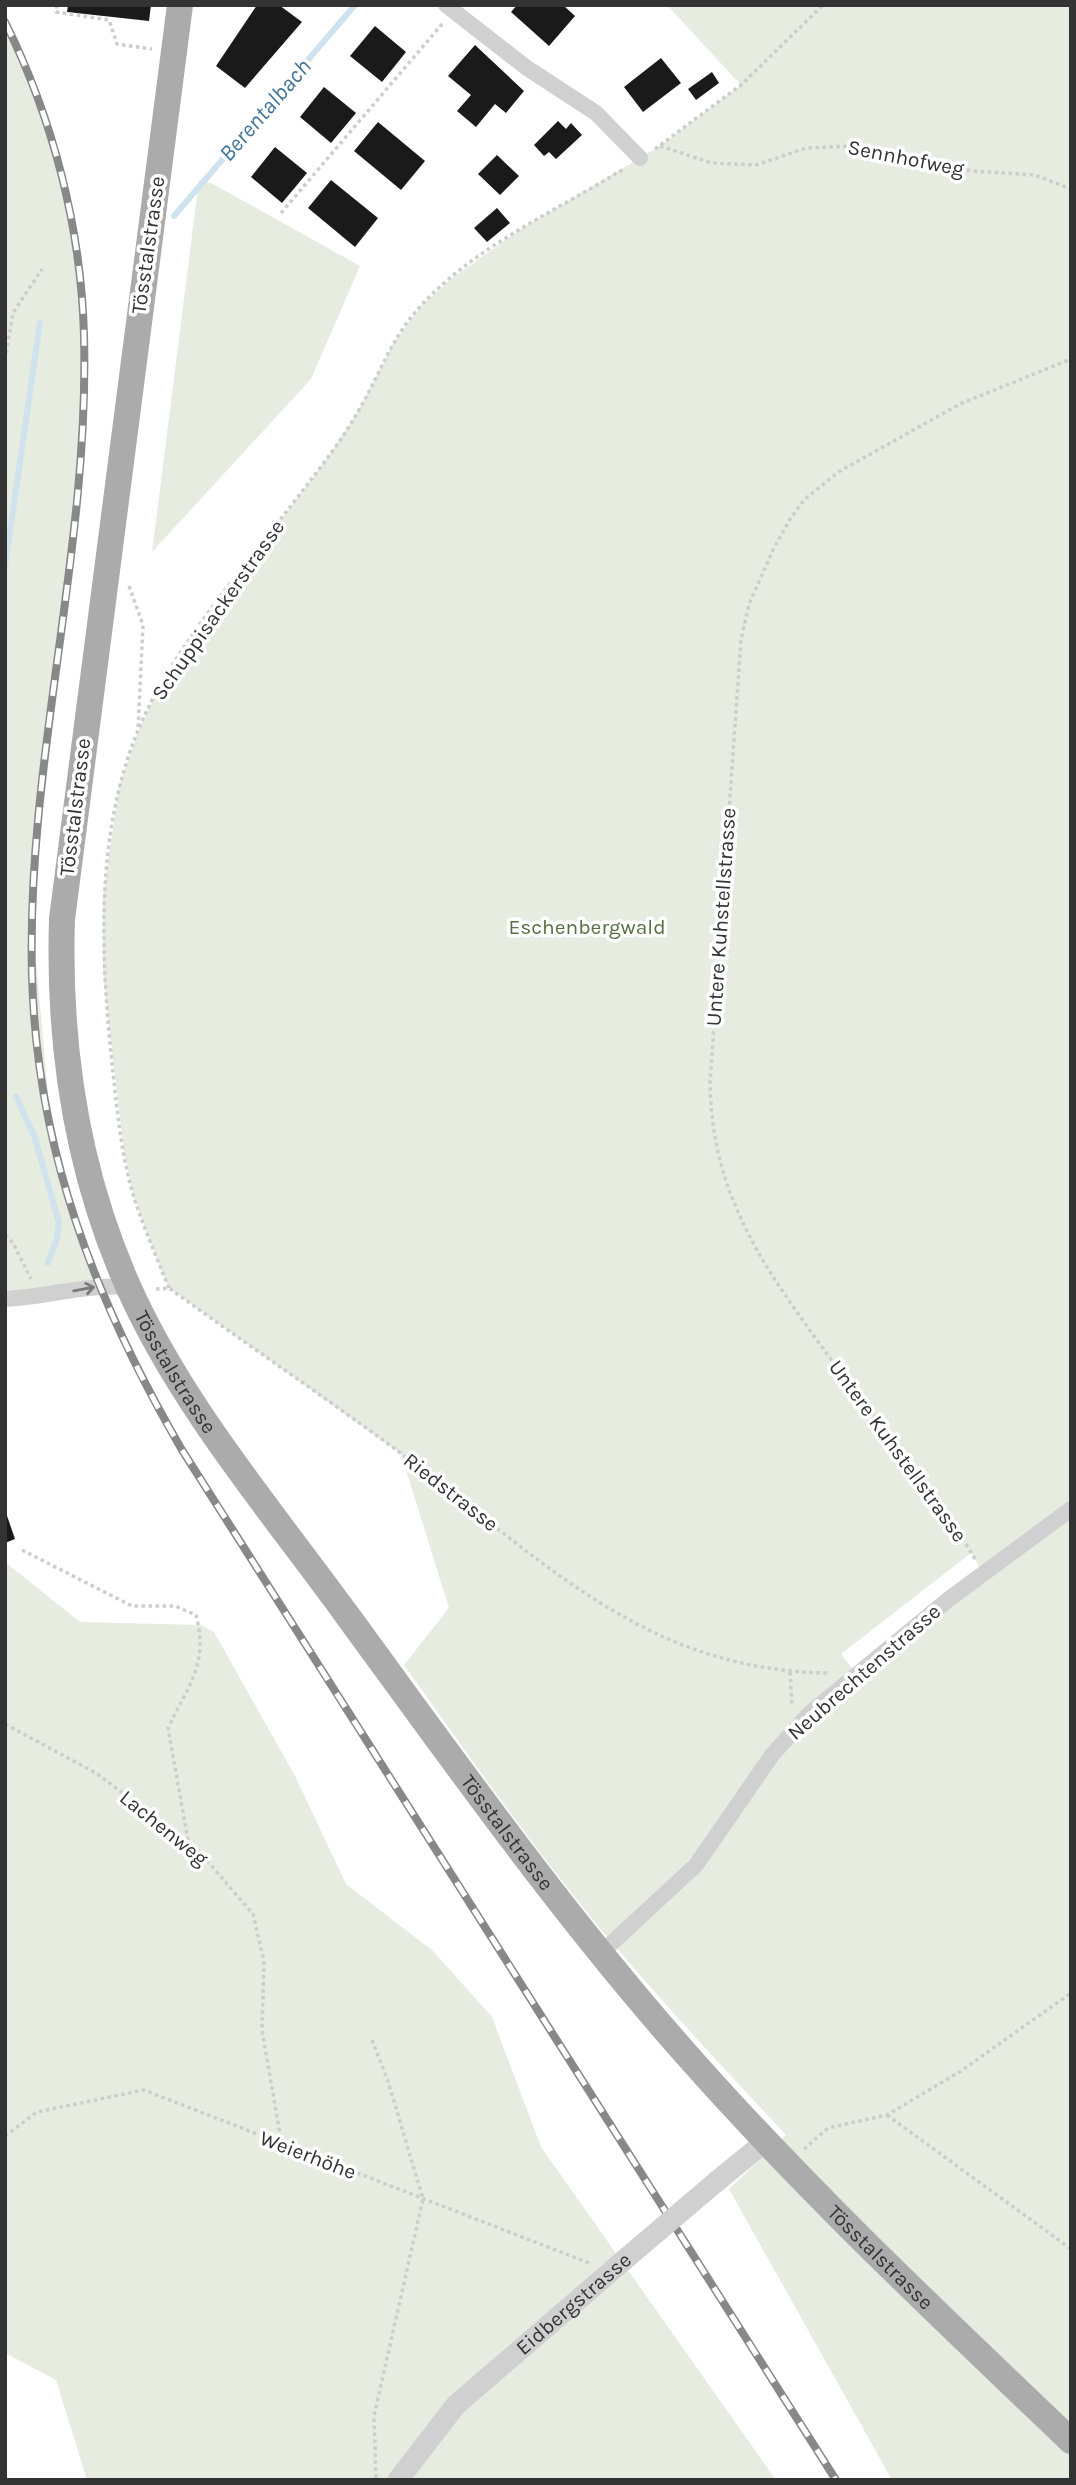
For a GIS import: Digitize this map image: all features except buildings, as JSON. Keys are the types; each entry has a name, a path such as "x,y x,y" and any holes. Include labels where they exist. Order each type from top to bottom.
{"main road":[{"name":"Tösstalstrasse","path":"180,5 62,919 62,1018 72,1099 91,1183 128,1286 163,1353 203,1416 491,1815 600,1954 786,2164 1071,2441"}],"street":[{"path":"450,8 527,68 596,113 640,158"},
{"path":"5,1299 39,1297 98,1287 128,1286"},
{"name":"Neubrechtenstrasse","path":"600,1954 696,1865 766,1763 794,1728 856,1674 983,1573 1071,1509"},
{"name":"Eidbergstrasse","path":"398,2480 456,2405 765,2142"}],"path":[{"path":"57,5 56,12 109,20 117,44 159,50"},
{"name":"Sennhofweg","path":"823,5 741,85 660,145 712,163 756,164 806,148 853,146 908,161 973,171 1035,174 1071,189"},
{"path":"281,213 450,8"},
{"name":"Schuppisackerstrasse","path":"169,1288 134,1198 124,1152 103,973 103,897 110,839 119,787 138,732 157,691 194,636 356,415 394,342 421,306 451,279 509,237 640,158"},
{"path":"5,360 13,313 42,269"},
{"name":"Untere Kuhstellstrasse","path":"983,1573 947,1517 773,1279 747,1235 730,1196 712,1132 710,1083 730,777 743,628 761,577 798,507 813,491 840,471 929,420 1071,359"},
{"path":"126,577 143,625 138,732"},
{"path":"5,1235 13,1243 39,1297"},
{"path":"128,1286 146,1291 169,1288"},
{"name":"Riedstrasse","path":"169,1288 401,1454 601,1605 636,1626 682,1645 790,1672 856,1674"},
{"path":"22,1550 132,1606 175,1606 196,1615 201,1633 192,1686 168,1728 188,1842"},
{"path":"790,1672 794,1728"},
{"name":"Lachenweg","path":"5,1724 96,1773 188,1842 253,1914 264,1961 262,2031 282,2145"},
{"path":"786,2164 828,2128 887,2115 961,2071 1071,1993"},
{"path":"372,2040 388,2081 423,2199 374,2416 376,2480"},
{"name":"Weierhöhe","path":"5,2136 37,2112 144,2090 611,2272"},
{"path":"887,2115 1071,2249"}],"green space":[{"name":"Eschenbergwald","path":"667,5 1071,5 1071,2480 892,2480 729,2189 786,2135 678,2018 587,1912 506,1808 404,1665 449,1608 401,1454 169,1288 134,1198 124,1152 103,973 103,897 119,787 138,732 157,691 194,636 325,461 356,415 394,342 421,306 451,279 518,231 660,146 741,85","holes":["971,1553 983,1573 856,1673 841,1654"]},
{"path":"5,22 28,72 52,143 71,219 82,300 85,369 81,452 32,916 52,1139 74,1220 98,1287 5,1299"},
{"path":"199,180 213,184 360,266 311,379 152,552"},
{"path":"5,1562 80,1622 201,1625 214,1632 295,1776 346,1884 433,1951 492,2017 541,2147 776,2480 87,2480 56,2380 5,2353"}],"waterway":[{"name":"Berentalbach","path":"174,216 355,5"},
{"name":"Berentalbach","path":"5,566 40,323"},
{"name":"Berentalbach","path":"16,1096 35,1138 59,1223 48,1263"}],"railway":[{"path":"5,22 22,59 50,135 70,214 82,295 83,415 78,496 38,815 32,976 36,1041 45,1103 76,1223 123,1337 182,1450 836,2480"}]}
